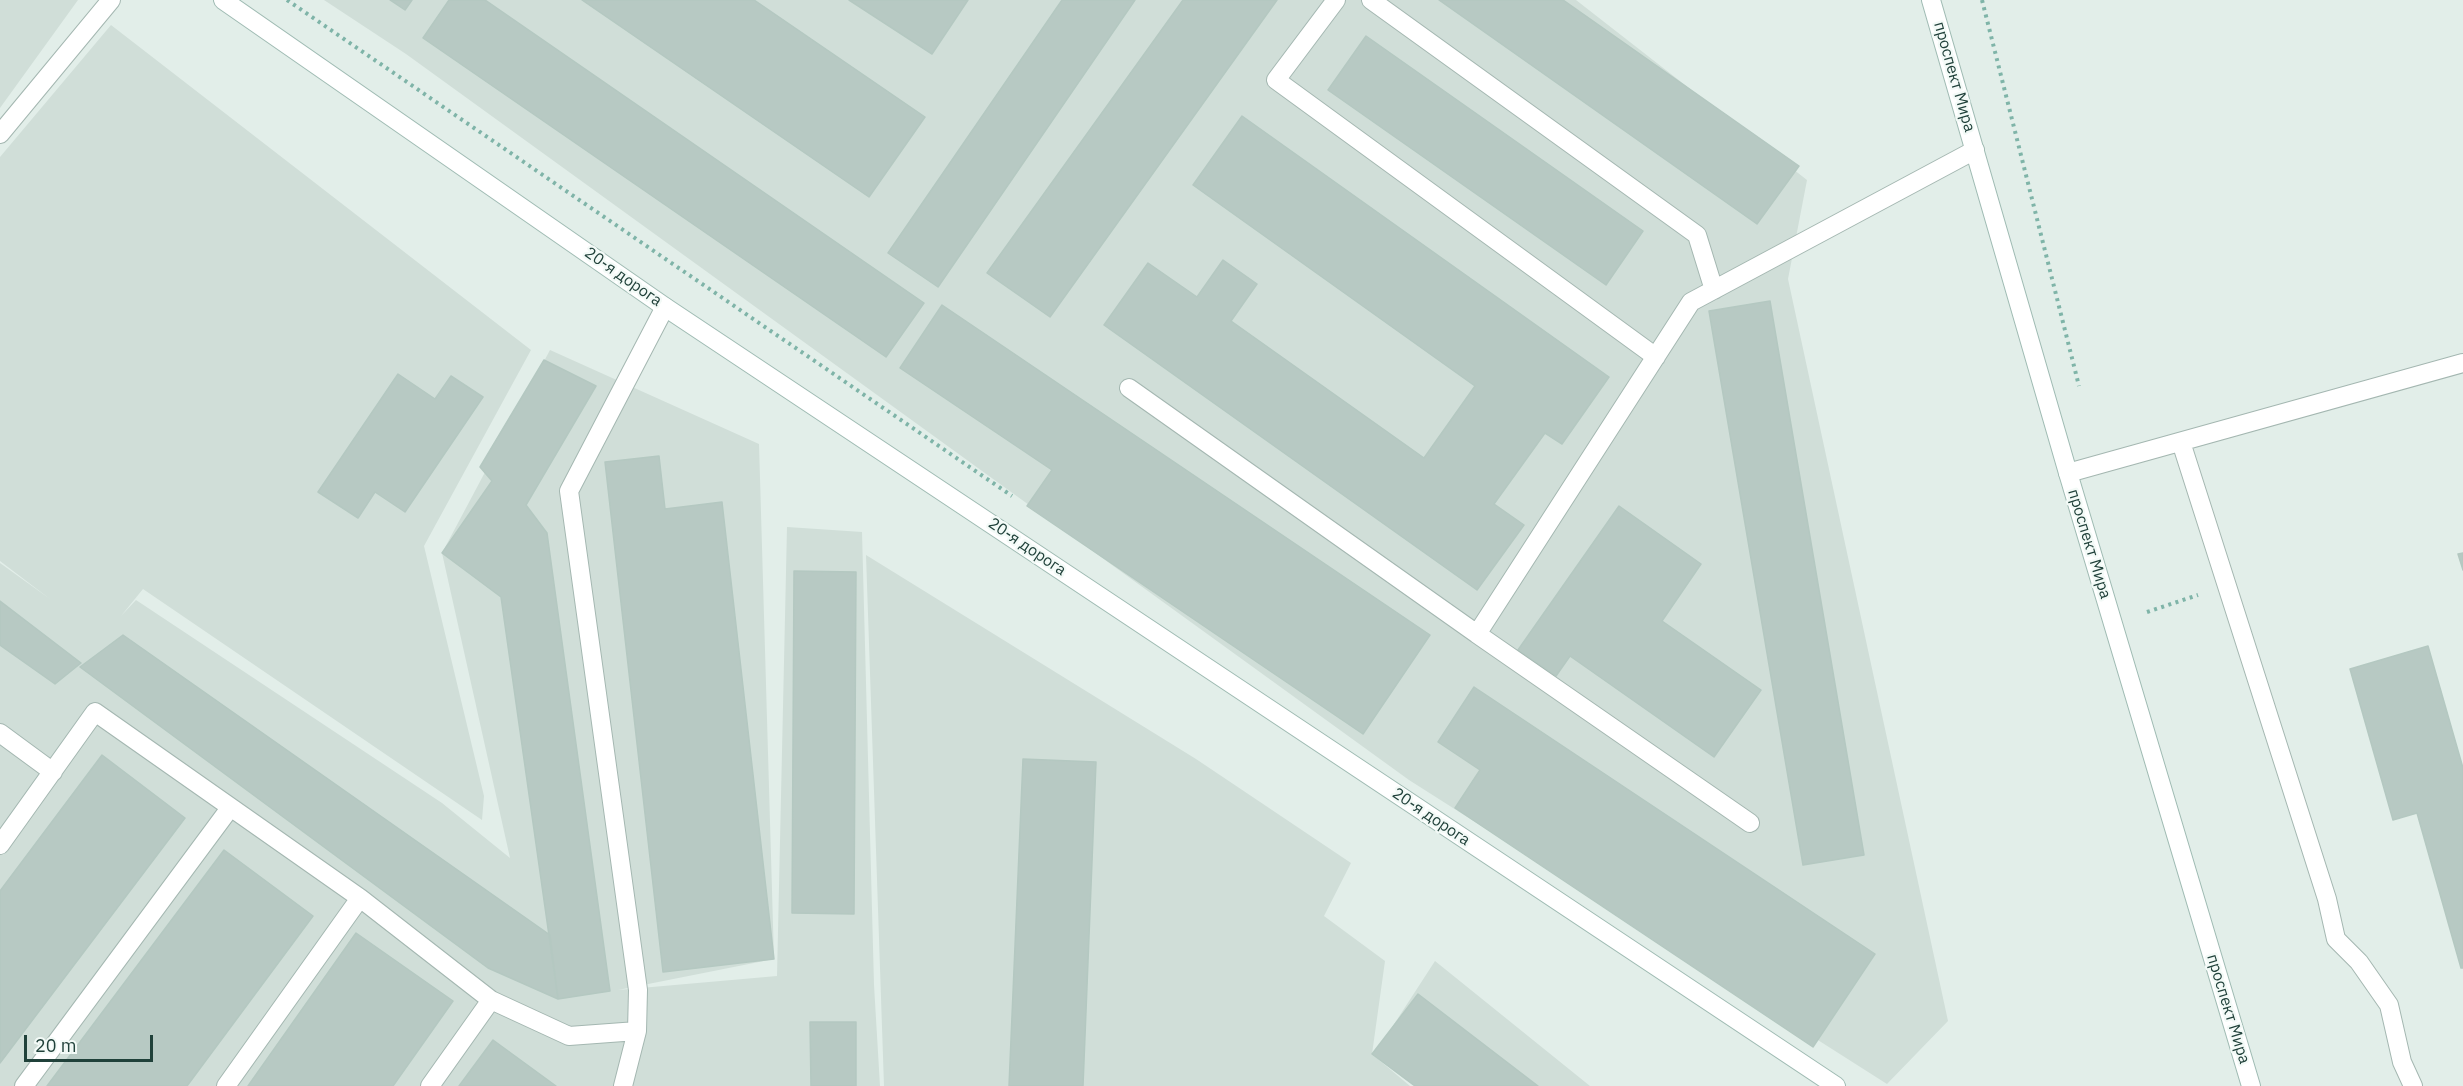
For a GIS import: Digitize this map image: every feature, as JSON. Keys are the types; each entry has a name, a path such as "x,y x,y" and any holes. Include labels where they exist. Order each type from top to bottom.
{"main road":[{"path":"0,134 111,0"},
{"name":"20-я дорога","path":"223,0 665,307 1836,1086"},
{"path":"1336,0 1276,80 1656,357"},
{"path":"1371,0 1697,235 1714,290"},
{"name":"проспект Мира","path":"1931,0 2068,473 2251,1086"},
{"path":"1477,634 1691,302 1975,150"},
{"path":"624,1086 637,1031 638,990 569,491 665,307"},
{"path":"2068,473 2463,363"},
{"path":"1128,388 1750,823"},
{"path":"2181,441 2323,888 2336,939 2359,962 2389,1005 2402,1062 2413,1086"},
{"path":"0,845 95,712 360,898 491,1000 569,1036 637,1031"},
{"path":"0,733 53,772"},
{"path":"24,1086 230,808"},
{"path":"226,1086 360,898"},
{"path":"430,1086 491,1000"}],"path":[{"path":"1982,0 2081,396"},
{"path":"2147,612 2227,585"}],"shaded area":[{"path":"0,0 78,0 0,108"},
{"path":"324,0 1576,0 1807,180 1788,279 1948,1021 1887,1084 1409,780 406,54"},
{"path":"111,25 531,350 424,546 484,796 482,820 143,589 121,616 136,600 442,803 510,858 442,553 550,350 759,444 774,959 618,990 777,976 787,527 862,532 874,985 880,1086 0,1086 0,563 50,599 0,561 0,157"},
{"path":"866,555 1196,759 1351,863 1324,916 1385,961 1372,1054 1410,1086 884,1086"},
{"path":"1435,961 1590,1086 1448,1086 1387,1035"}],"building":[{"path":"390,0 412,0 405,10"},
{"path":"449,0 485,0 924,303 886,357 423,38"},
{"path":"582,0 754,0 925,117 869,197"},
{"path":"849,0 968,0 932,54"},
{"path":"1062,0 1135,0 938,287 888,253"},
{"path":"1183,0 1277,0 1050,317 987,273"},
{"path":"1439,0 1563,0 1799,166 1757,224"},
{"path":"1366,36 1643,231 1606,285 1328,90"},
{"path":"1242,116 1609,377 1562,444 1545,433 1494,504 1524,525 1477,590 1104,325 1148,263 1197,297 1223,260 1257,284 1231,321 1424,458 1475,386 1193,185"},
{"path":"1770,301 1864,855 1803,865 1709,311"},
{"path":"942,305 1430,635 1363,734 1027,506 1052,470 900,368"},
{"path":"544,360 596,386 526,505 547,533 610,991 558,999 501,597 442,553 492,481 480,467"},
{"path":"398,374 435,399 451,376 483,397 405,512 375,492 358,518 318,492"},
{"path":"659,456 665,509 722,502 774,959 663,972 605,462"},
{"path":"1619,506 1701,564 1662,621 1761,690 1714,757 1570,656 1556,676 1518,650"},
{"path":"2463,553 2463,570 2458,554"},
{"path":"794,571 856,572 854,914 792,913"},
{"path":"0,601 81,663 55,684 0,645"},
{"path":"123,635 550,935 558,999 488,968 80,667"},
{"path":"2428,646 2463,768 2463,968 2461,968 2417,813 2393,820 2350,669"},
{"path":"1474,687 1875,954 1813,1047 1455,808 1480,770 1438,742"},
{"path":"102,755 185,818 0,1063 0,891"},
{"path":"1023,759 1096,762 1083,1086 1009,1086"},
{"path":"224,850 313,916 187,1086 47,1086"},
{"path":"356,933 453,1001 393,1086 248,1086"},
{"path":"1418,994 1538,1086 1415,1086 1372,1054"},
{"path":"810,1022 856,1022 856,1086 811,1086"},
{"path":"493,1040 556,1086 459,1086"}]}
